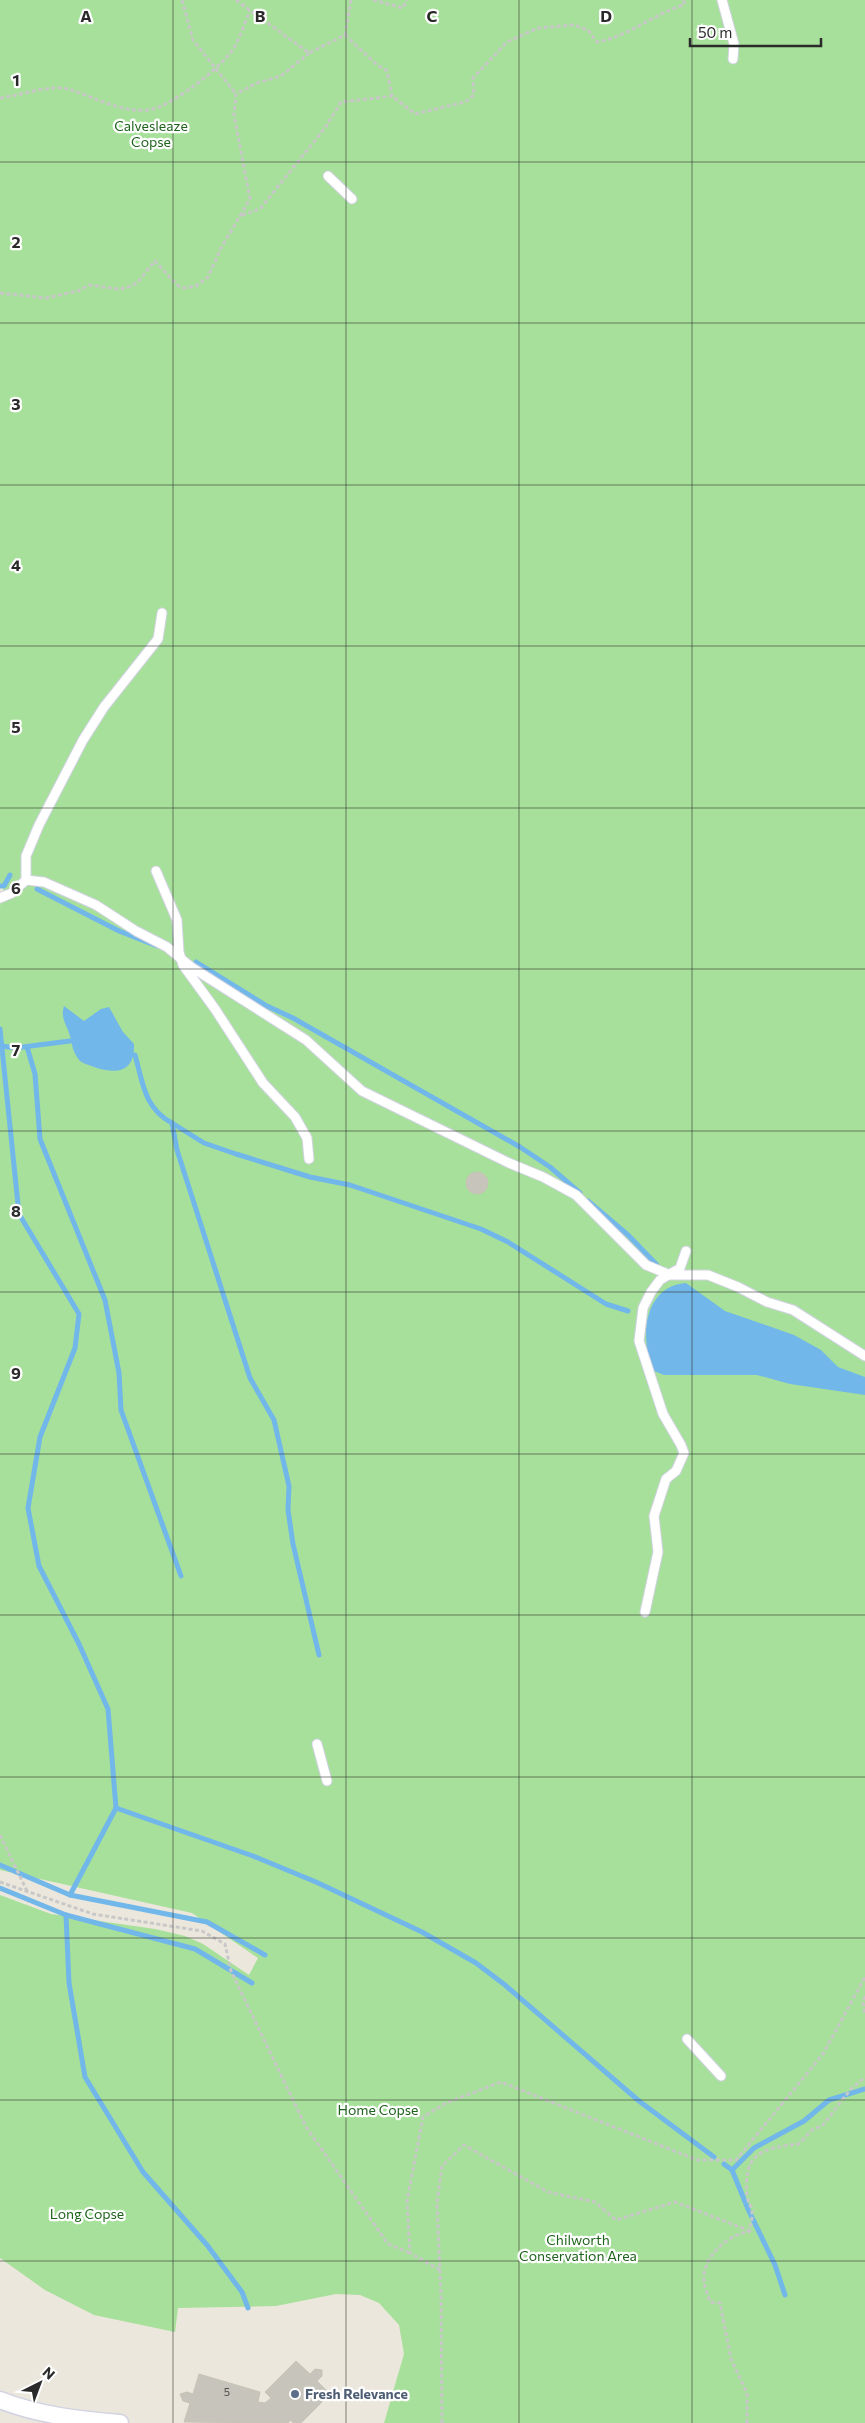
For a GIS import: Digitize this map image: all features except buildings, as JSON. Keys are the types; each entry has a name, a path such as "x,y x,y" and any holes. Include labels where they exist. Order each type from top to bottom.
{"street":[{"path":"0,2400 19,2408 72,2418 120,2423"}],"lane":[{"path":"722,0 734,44 733,59"},
{"path":"328,176 352,199"},
{"path":"0,898 12,893 26,880 26,856 48,808 83,740 104,707 158,638 162,623 162,613"},
{"path":"156,871 177,920 183,965 215,1009 254,1071 296,1117 307,1138 309,1158"},
{"path":"26,880 44,882 96,905 136,931 167,947 181,959 306,1040 362,1091 509,1164 543,1177 576,1195 646,1265 669,1274 708,1275 738,1286 766,1302 793,1310 865,1356"},
{"path":"645,1612 658,1552 654,1516 666,1479 676,1471 684,1453 682,1445 663,1414 639,1341 643,1308 650,1292 669,1274 680,1268 686,1251"},
{"path":"317,1744 327,1781"},
{"path":"687,2039 721,2076"}],"path":[{"path":"0,293 46,298 78,291 89,285 118,289 126,288 137,283 155,260 177,285 184,288 196,286 208,277 221,248 250,199 234,116 236,94 214,69 193,40 182,0"},
{"path":"236,0 309,53"},
{"path":"345,35 351,0"},
{"path":"373,0 402,8 407,0"},
{"path":"345,35 375,64 387,71 392,96 415,114 465,102 474,95 474,78 507,42 538,28 574,25 588,30 597,42 613,40 664,11 684,5 684,0"},
{"path":"0,98 48,89 67,89 76,94 130,109 148,110 168,104 181,96 214,69 234,48 250,11"},
{"path":"236,94 257,83 281,76 309,53 345,35"},
{"path":"242,215 260,209 325,128 340,102 392,96"},
{"path":"0,1835 27,1891"},
{"path":"0,1882 93,1914 202,1932 226,1944 231,1971 306,2127 388,2244 410,2253 440,2270"},
{"path":"410,2253 407,2201 422,2117 446,2103 501,2082 697,2160 736,2160 823,2054 865,1977"},
{"path":"865,1996 863,2003 865,2014"},
{"path":"750,2231 752,2208 747,2199 747,2171 758,2154 776,2146 799,2144 812,2130 823,2125 850,2090 865,2077"},
{"path":"442,2423 437,2203 442,2166 464,2145 548,2192 594,2202 616,2220 675,2202 750,2231"},
{"path":"747,2423 746,2393 731,2359 720,2303 710,2302 704,2274 713,2251 735,2234 750,2231"}],"green space":[{"path":"0,0 865,0 865,2423 384,2423 404,2354 399,2325 379,2303 360,2295 336,2294 276,2306 178,2308 175,2332 94,2315 45,2290 0,2258 0,1895 51,1914 155,1929 185,1936 203,1944 249,1975 258,1958 192,1913 0,1870 0,906 4,886 0,883"}],"water":[{"path":"64,1006 84,1021 101,1009 109,1007 123,1032 134,1044 134,1053 128,1066 117,1071 110,1071 80,1061 74,1052 63,1018"},
{"path":"686,1283 725,1311 794,1335 821,1350 838,1367 865,1377 865,1395 790,1384 757,1375 664,1375 654,1371 647,1345 646,1330 648,1316 653,1304 661,1294 672,1286"}],"waterway":[{"path":"0,886 4,886 10,875"},
{"path":"37,889 119,931 157,946"},
{"path":"196,962 267,1006 293,1018 520,1147 550,1167 580,1193"},
{"path":"0,1029 19,1214 79,1314 75,1348 40,1437 28,1508 39,1566 79,1644 108,1709 116,1808 70,1895"},
{"path":"2,1046 15,1048 70,1041"},
{"path":"27,1047 35,1074 40,1139 105,1300 119,1373 121,1410 181,1576"},
{"path":"135,1055 150,1102 163,1117 172,1123 177,1150 250,1378 274,1420 289,1486 288,1510 293,1544 319,1655"},
{"path":"172,1123 204,1143 236,1154 310,1177 350,1185 481,1229 508,1242 606,1304 628,1311"},
{"path":"588,1201 628,1235 657,1265"},
{"path":"116,1808 253,1856 316,1882 422,1932 476,1963 505,1985 639,2101 714,2157"},
{"path":"0,1865 70,1895 207,1922 265,1955"},
{"path":"0,1888 66,1915 195,1949 252,1983"},
{"path":"66,1915 69,1983 85,2077 143,2172 207,2245 242,2292 248,2308"},
{"path":"732,2170 754,2148 804,2121 829,2100 865,2089"},
{"path":"724,2164 732,2170 748,2209 775,2265 785,2295"}],"place":[{"name":"Fresh Relevance","path":"295,2394"}],"park label":[{"name":"Calvesleaze Copse","path":"151,134"},
{"name":"Home Copse","path":"378,2110"},
{"name":"Long Copse","path":"87,2214"},
{"name":"Chilworth Conservation Area","path":"578,2248"}]}
